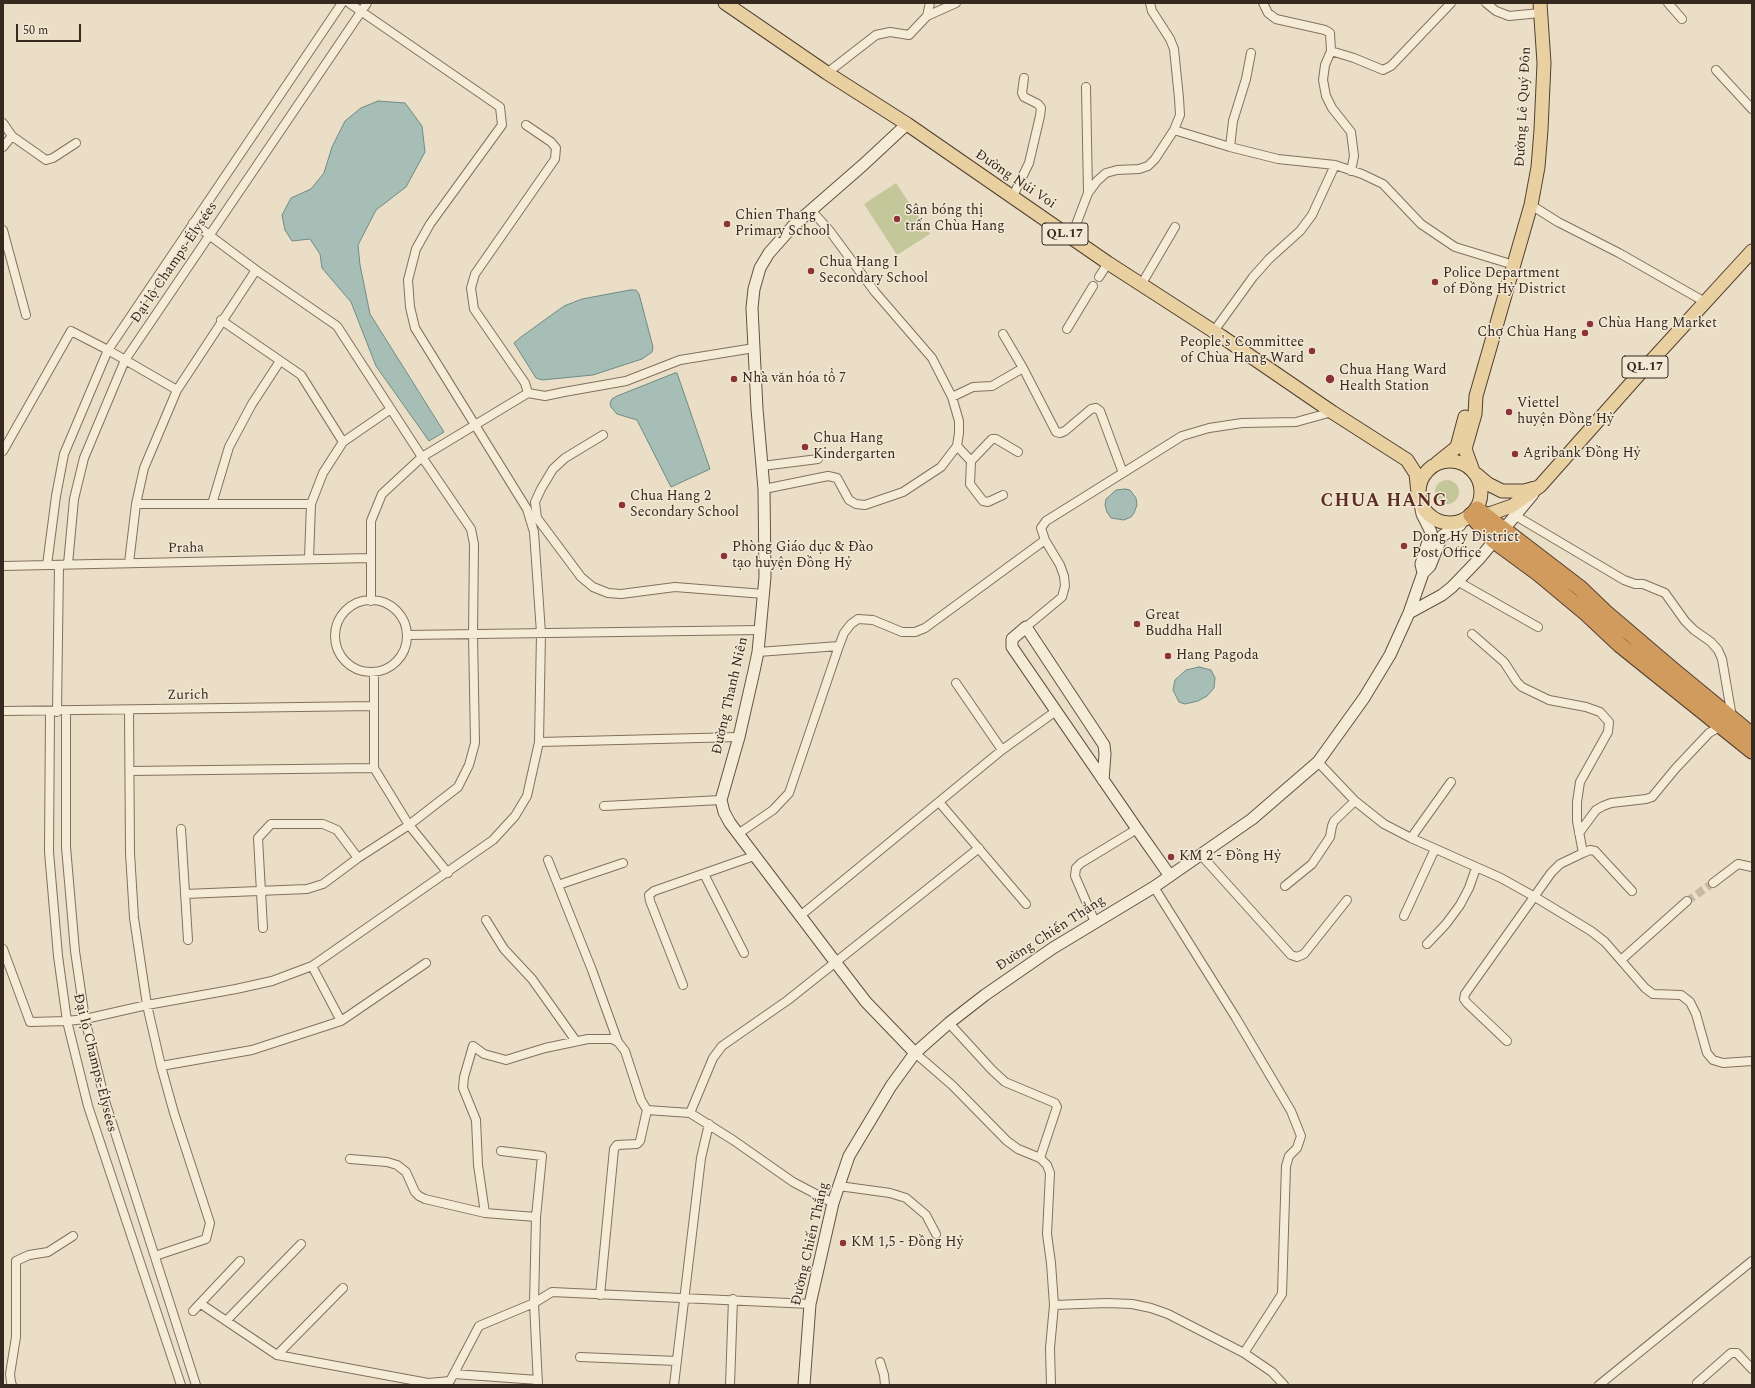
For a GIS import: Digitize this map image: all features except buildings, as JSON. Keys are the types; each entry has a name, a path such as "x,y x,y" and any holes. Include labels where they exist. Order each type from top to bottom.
{"highway":[{"path":"1473,516 1498,535 1580,588 1605,612 1667,665 1727,722 1752,751"},
{"path":"1727,722 1750,734"}],"main road":[{"name":"Đường Núi Voi","path":"725,3 827,73 907,124 1070,238 1214,331 1332,412 1407,460 1435,464"},
{"name":"Đường Lê Quý Đôn","path":"1474,472 1466,449 1475,414 1476,396 1531,205 1538,167 1544,63 1540,8"},
{"name":"QL.17","path":"1419,498 1426,513 1440,522 1451,524 1473,516 1512,506 1540,486 1752,251"},
{"name":"Đường Lê Quý Đôn","path":"1435,464 1457,446 1466,412 1476,396"},
{"path":"1407,460 1415,472 1419,498"},
{"name":"QL.17","path":"1435,464 1446,461 1465,465 1488,484 1502,491 1524,491 1540,486"},
{"path":"1419,498 1422,477 1435,464"},
{"path":"1473,516 1480,502 1481,491 1480,483 1474,472"}],"street":[{"name":"Đại lộ Champs-Élysées","path":"48,565 56,496 64,454 108,350 342,3"},
{"path":"3,949 30,1022 67,1022 85,1019 147,1005 272,981 312,966 494,840 515,816 527,796 539,742 541,633 534,532 527,509 415,328 410,307 408,280 416,249 430,224 502,125 500,107 349,3"},
{"name":"Đại lộ Champs-Élysées","path":"68,564 74,499 84,458 125,360 367,3"},
{"path":"927,16 930,3"},
{"path":"827,73 876,35 890,32 909,35 927,16 956,3"},
{"path":"1070,238 1088,193 1097,181 1106,173 1117,170 1139,169 1148,166 1155,159 1174,130 1180,115 1174,49 1170,39 1152,11 1150,3"},
{"path":"1263,3 1268,13 1276,19 1325,30 1330,34 1331,51 1325,65 1323,80 1326,96 1332,108 1351,132 1354,156 1352,171"},
{"path":"1331,51 1354,58 1383,70 1391,66 1451,3"},
{"path":"1486,3 1496,11 1509,16 1540,8"},
{"path":"1668,3 1682,19"},
{"path":"1230,147 1233,121 1246,80 1251,54"},
{"path":"1716,70 1752,109"},
{"path":"1012,198 1029,163 1041,108 1038,104 1024,97 1022,93 1024,78"},
{"path":"1086,87 1088,193"},
{"path":"3,123 12,136 46,160 53,158 76,143"},
{"name":"Đường Thanh Niên","path":"721,800 739,737 758,652 764,594 764,489 752,308 754,289 760,268 769,253 781,238 879,151 907,124"},
{"path":"526,125 551,142 556,148 555,159 475,274 470,288 474,309 525,383 528,393"},
{"path":"1174,130 1209,139 1230,147 1278,158 1335,165 1352,171 1383,184 1421,224 1455,247 1514,266"},
{"path":"3,147 12,136"},
{"path":"1214,331 1258,271 1300,231 1312,215 1335,165"},
{"path":"1531,205 1558,222 1619,253 1705,302"},
{"path":"764,489 828,476 837,478 849,500 856,504 865,505 903,492 941,467 957,446 959,421 952,397 932,358 875,292 834,236 811,210"},
{"path":"185,894 307,889 323,884 358,858 409,825 458,787 470,765 475,743 473,634 474,544 471,529 422,457 337,326 256,270 194,223"},
{"path":"1141,285 1175,227"},
{"path":"3,230 18,284 20,299 26,315"},
{"path":"1099,277 1108,263"},
{"path":"129,563 136,504 144,468 177,390 221,320 256,270"},
{"path":"1067,329 1093,286"},
{"path":"221,320 301,375 343,442"},
{"path":"3,451 71,331 108,350 177,390"},
{"path":"1003,334 1023,368 1056,432 1060,433 1065,431 1091,410 1096,408 1100,411 1123,473"},
{"path":"528,393 536,396 545,396 626,381 680,360 754,348"},
{"path":"212,504 230,447 252,404 280,360"},
{"path":"952,397 973,387 992,386 1023,368"},
{"path":"371,601 371,521 382,494 422,457 528,393"},
{"path":"309,559 311,504 323,473 343,442 391,409"},
{"path":"1170,876 1012,647 1012,639 1062,597 1065,586 1064,576 1060,565 1045,540 1041,528 1046,521 1182,436 1209,428 1242,423 1296,422 1332,412"},
{"path":"603,435 565,458 553,469 541,488 535,502 537,518 581,577 593,587 608,593 621,594 675,587 764,594"},
{"path":"1003,495 988,502 983,502 970,484 972,461 992,440 996,439 1018,452"},
{"path":"957,446 972,461"},
{"path":"762,466 818,459"},
{"path":"1409,613 1442,595 1457,581 1516,516 1540,486"},
{"name":"Đường Chiến Thắng","path":"804,1385 810,1304 833,1203 849,1156 891,1086 915,1053 949,1023 991,991 1095,922 1154,887 1252,819 1318,762 1364,698 1390,655 1409,613 1423,573 1422,564 1431,532 1422,514 1419,498"},
{"path":"136,504 311,504"},
{"name":"Đường Chiến Thắng","path":"1423,573 1430,566 1442,536 1473,516"},
{"path":"1516,516 1624,580 1634,584 1643,584 1665,593 1685,621 1694,630 1711,642 1718,650 1722,659 1727,722 1709,733 1676,768 1652,797 1611,803 1603,806 1596,810 1579,833"},
{"path":"738,834 773,810 789,793 839,646 844,633 851,624 858,619 873,620 902,632 915,632 925,628 1045,540"},
{"name":"Praha","path":"3,566 370,558"},
{"name":"Đại lộ Champs-Élysées","path":"58,565 58,711 66,847 75,951 85,1019 105,1101 196,1385"},
{"path":"1457,581 1538,627"},
{"path":"360,602 382,602 392,607 402,620 407,635 404,650 394,664 385,669 374,672 362,671 351,666 342,658 336,647 335,635 337,624 342,614 350,607 360,602"},
{"path":"1026,627 1104,745 1105,754 1103,780"},
{"path":"407,635 760,630"},
{"path":"1472,634 1504,662 1522,687 1549,700 1586,707 1600,712 1609,722 1608,732 1580,782 1577,802 1579,833 1583,853"},
{"path":"758,652 839,646"},
{"path":"374,672 374,768 409,825 448,873"},
{"path":"956,683 1002,750"},
{"name":"Zurich","path":"3,711 374,706"},
{"path":"129,710 130,853 134,918 147,1005 161,1066 174,1113 210,1223 206,1239 155,1256"},
{"name":"Đại lộ Champs-Élysées","path":"58,711 49,852 58,956 67,1022 88,1106 180,1385"},
{"path":"800,916 1002,750 1056,711"},
{"path":"539,742 739,737"},
{"path":"1318,762 1355,801 1384,824 1411,838 1501,878 1535,897 1605,942 1645,988 1653,994 1682,996 1690,1002 1696,1014 1707,1053 1713,1060 1723,1063 1752,1061"},
{"path":"130,771 374,768"},
{"path":"1411,838 1451,782"},
{"path":"604,806 721,800 724,812 738,834 866,1002 915,1053 952,1086 1007,1141 1018,1149 1040,1158 1047,1165 1050,1173 1047,1234 1054,1305 1050,1348 1051,1385"},
{"path":"1285,886 1312,864 1330,837 1334,821 1355,801"},
{"path":"939,802 1026,904"},
{"path":"263,928 258,838 271,824 323,824 337,830 358,858"},
{"path":"181,829 188,940"},
{"path":"1095,922 1075,876 1076,868 1137,830"},
{"path":"690,1113 713,1058 722,1046 788,1000 979,848"},
{"path":"1404,916 1435,849"},
{"path":"1507,1041 1464,999 1465,994 1551,873 1560,864 1590,850 1595,851 1632,891"},
{"path":"1200,855 1291,955 1297,957 1304,954 1347,900"},
{"path":"683,986 649,895 654,891 754,856"},
{"path":"548,860 592,970 618,1042 625,1051 641,1100 648,1110 640,1141 637,1144 617,1145 614,1150 600,1295"},
{"path":"558,885 623,863"},
{"path":"1713,883 1738,864 1752,867"},
{"path":"1427,944 1460,905 1469,888 1476,868"},
{"path":"704,874 744,953"},
{"path":"1154,887 1236,1018 1291,1111 1301,1136 1297,1148 1289,1156 1286,1166 1282,1294 1244,1353"},
{"path":"1622,960 1687,901"},
{"path":"486,920 504,948 532,979 576,1041"},
{"path":"161,1066 252,1050 341,1021 426,963"},
{"path":"312,966 341,1021"},
{"path":"949,1023 1005,1082 1055,1103 1058,1107 1040,1158"},
{"path":"485,1213 478,1165 476,1120 464,1088 464,1077 473,1046 484,1054 506,1060 545,1048 576,1041 604,1038 612,1039 618,1042"},
{"path":"648,1110 690,1113 709,1124 793,1182 833,1203"},
{"path":"674,1385 701,1158 709,1124"},
{"path":"454,1374 538,1382 534,1303 536,1217 542,1156 501,1151"},
{"path":"350,1159 387,1162 396,1165 406,1172 419,1196 485,1213 536,1217"},
{"path":"839,1186 890,1193 906,1198 926,1215 936,1234"},
{"path":"12,1385 10,1374 16,1337 16,1261 29,1255 48,1252 73,1236"},
{"path":"226,1322 301,1244"},
{"path":"194,1311 240,1261"},
{"path":"1599,1385 1752,1261"},
{"path":"277,1355 343,1288"},
{"path":"201,1304 277,1355 412,1382 428,1383 450,1381 480,1326 534,1303 552,1292 733,1299 810,1304"},
{"path":"730,1385 733,1299"},
{"path":"1054,1305 1107,1303 1132,1304 1151,1308 1168,1314 1244,1353 1272,1372 1284,1385"},
{"path":"1697,1383 1731,1352 1737,1353 1752,1369"},
{"path":"580,1357 677,1361"},
{"path":"880,1362 885,1385"}],"green space":[{"name":"Sân bóng thị trấn Chùa Hang","path":"896,183 930,234 897,255 864,204"},
{"path":"1447,480 1455,484 1459,492 1455,500 1447,504 1439,500 1435,492 1439,484"}],"water":[{"path":"378,101 405,103 422,126 425,152 406,187 376,210 358,245 360,265 370,314 444,432 429,441 376,366 351,302 322,268 320,254 310,239 292,241 285,230 282,215 291,198 311,189 324,173 332,147 345,121 361,108"},
{"path":"636,290 639,294 653,347 652,352 642,359 593,375 542,380 536,378 514,343 564,306 582,299"},
{"path":"677,373 710,469 671,487 637,420 617,414 611,407 610,403 612,399 617,396"},
{"path":"1116,490 1130,490 1136,498 1137,505 1134,513 1131,517 1124,520 1111,518 1105,505 1106,499"},
{"path":"1199,667 1211,670 1215,678 1214,688 1207,696 1198,701 1185,704 1179,702 1173,690 1175,680 1186,670"}],"tunnel":[{"path":"1687,901 1713,883"}],"place":[{"name":"Sân bóng thị trấn Chùa Hang","path":"897,219"},
{"name":"Chien Thang Primary School","path":"727,224"},
{"name":"Chua Hang I Secondary School","path":"811,271"},
{"name":"Police Department of Đồng Hỷ District","path":"1435,282"},
{"name":"Chùa Hang Market","path":"1590,324"},
{"name":"Chợ Chùa Hang","path":"1585,333"},
{"name":"People's Committee of Chùa Hang Ward","path":"1312,351"},
{"name":"Nhà văn hóa tổ 7","path":"734,379"},
{"name":"Chua Hang Ward Health Station","path":"1330,379"},
{"name":"Viettel huyện Đồng Hỷ","path":"1509,412"},
{"name":"Chua Hang Kindergarten","path":"805,447"},
{"name":"Agribank Đồng Hỷ","path":"1515,454"},
{"name":"Chua Hang 2 Secondary School","path":"622,505"},
{"name":"Dong Hy District Post Office","path":"1404,546"},
{"name":"Phòng Giáo dục & Đào tạo huyện Đồng Hỷ","path":"724,556"},
{"name":"Great Buddha Hall","path":"1137,624"},
{"name":"Hang Pagoda","path":"1168,656"},
{"name":"KM 2 - Đồng Hỷ","path":"1171,857"},
{"name":"KM 1,5 - Đồng Hỷ","path":"843,1243"}],"district":[{"name":"CHUA HANG","path":"1384,502"}]}
